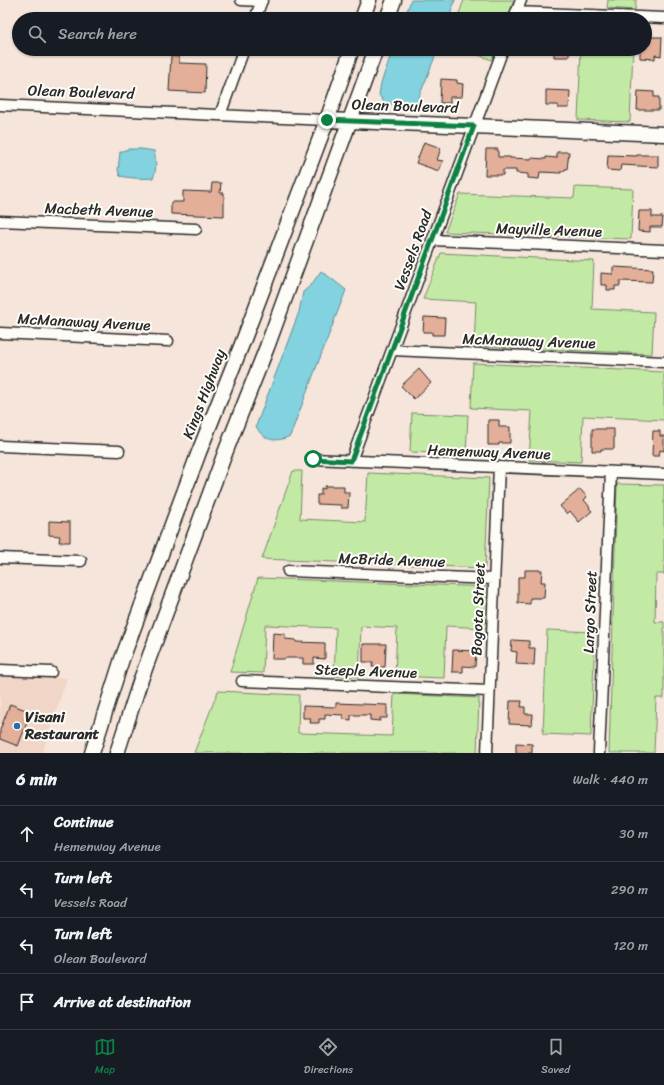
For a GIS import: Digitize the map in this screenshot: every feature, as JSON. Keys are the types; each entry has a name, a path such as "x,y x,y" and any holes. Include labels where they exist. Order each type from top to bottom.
{"main road":[{"path":"365,12 369,0"},
{"path":"390,12 394,0"},
{"name":"Kings Highway","path":"92,753 122,659 199,452 327,120 350,56"},
{"path":"117,753 143,673 225,453 267,347 373,56"},
{"name":"Olean Boulevard","path":"327,120 664,134"}],"street":[{"path":"241,0 262,0 258,12"},
{"path":"516,12 521,0"},
{"path":"652,18 664,18"},
{"path":"220,115 241,56"},
{"name":"Vessels Road","path":"351,461 500,56"},
{"name":"Olean Boulevard","path":"0,106 327,120"},
{"name":"Macbeth Avenue","path":"0,221 196,229"},
{"name":"Mayville Avenue","path":"432,240 664,250"},
{"name":"McManaway Avenue","path":"0,333 168,341"},
{"name":"McManaway Avenue","path":"392,350 664,362"},
{"path":"0,446 119,451"},
{"name":"Hemenway Avenue","path":"313,459 664,474"},
{"name":"Bogota Street","path":"487,753 499,467"},
{"name":"Largo Street","path":"599,753 611,472"},
{"path":"0,558 80,561"},
{"name":"McBride Avenue","path":"288,571 494,579"},
{"path":"0,670 51,672"},
{"name":"Steeple Avenue","path":"242,681 489,691"}],"shaded area":[{"path":"0,675 67,678 42,753 0,753"}],"green space":[{"path":"464,0 514,0 510,12 460,12"},
{"path":"608,0 636,0 635,10 607,8"},
{"path":"481,56 493,56 492,60"},
{"path":"581,56 633,56 630,122 578,120"},
{"path":"575,187 633,189 631,239 445,232 460,194 574,198"},
{"path":"441,253 594,261 592,309 654,312 652,354 474,346 476,302 423,299"},
{"path":"473,363 664,372 664,420 583,416 581,462 529,460 532,411 471,408"},
{"path":"412,413 468,415 466,454 410,452"},
{"path":"293,471 302,471 300,519 365,522 368,473 489,478 485,568 262,559"},
{"path":"617,484 664,485 664,574 656,574 655,622 664,622 664,698 656,698 654,753 609,753"},
{"path":"258,578 489,587 487,628 446,626 444,678 395,676 397,628 361,626 359,677 334,676 336,628 265,625 263,673 230,672"},
{"path":"547,630 595,632 591,736 543,734"},
{"path":"218,691 299,695 298,733 392,736 394,694 479,698 477,753 194,753"}],"water":[{"path":"411,0 455,0 451,12 407,12"},
{"path":"391,56 435,56 415,107 384,102 379,95 381,83"},
{"path":"128,149 154,151 156,164 153,178 120,176 118,170 120,152"},
{"path":"321,271 346,290 290,436 280,440 266,438 256,426 299,312 303,292 311,285"}],"building":[{"path":"652,37 662,37 661,56 655,55 655,59 640,58 640,56 652,56"},
{"path":"171,56 179,57 179,63 206,64 205,93 169,91"},
{"path":"554,56 569,56 569,57"},
{"path":"441,79 457,80 457,83 463,84 462,97 450,97 450,103 440,103"},
{"path":"546,90 570,91 569,108 558,108 558,105 546,105"},
{"path":"638,91 654,92 654,97 659,97 659,110 637,110"},
{"path":"424,142 441,148 437,160 443,161 439,171 416,163"},
{"path":"486,149 498,149 498,157 531,159 546,159 546,157 557,158 557,152 569,152 567,169 561,171 561,173 540,172 539,179 528,178 528,174 516,173 516,170 503,170 503,175 485,175"},
{"path":"608,155 658,155 658,167 621,165 620,171 607,170"},
{"path":"212,183 221,183 220,193 224,193 224,216 171,214 171,202 183,202 183,191 211,192"},
{"path":"639,211 652,211 652,217 663,217 662,227 650,227 650,232 638,231"},
{"path":"613,267 653,269 652,282 620,281 620,286 615,286 615,290 607,290 607,285 601,285 601,273 613,274"},
{"path":"424,317 445,318 444,335 432,335 432,332 423,332"},
{"path":"419,369 431,383 414,399 401,386"},
{"path":"488,420 499,420 499,427 510,427 510,443 488,445"},
{"path":"592,429 614,429 614,449 592,451"},
{"path":"653,431 660,431 660,436 664,436 664,451 660,450 659,456 652,456"},
{"path":"325,486 344,486 344,492 349,492 348,508 341,508 341,505 317,504 317,495 321,495 321,488 325,489"},
{"path":"580,489 587,497 584,500 592,511 579,522 570,511 567,514 560,506"},
{"path":"49,521 70,522 70,542 59,542 60,536 49,535"},
{"path":"525,570 542,570 541,582 545,582 544,598 530,598 530,604 518,603 518,577 525,577"},
{"path":"273,633 285,634 285,639 296,640 296,642 325,643 325,659 314,658 314,664 303,664 303,658 272,659"},
{"path":"512,640 529,641 529,648 535,648 534,665 516,664 517,652 511,651"},
{"path":"363,644 386,644 385,667 372,667 373,662 363,662"},
{"path":"453,650 476,651 475,667 463,666 463,672 452,672"},
{"path":"510,701 522,701 521,707 525,707 525,714 533,714 532,725 509,724"},
{"path":"336,703 387,705 387,718 380,718 380,721 370,720 370,715 351,715 351,720 343,719 343,715 325,714 325,719 319,719 319,723 310,723 311,718 303,718 303,706 336,707"},
{"path":"10,704 31,712 18,746 0,739 0,730"},
{"path":"516,743 532,744 532,753 516,753"}],"place":[{"name":"Visani Restaurant","path":"17,726"}],"route":[{"path":"313,459 351,461 474,126 327,120"}]}
